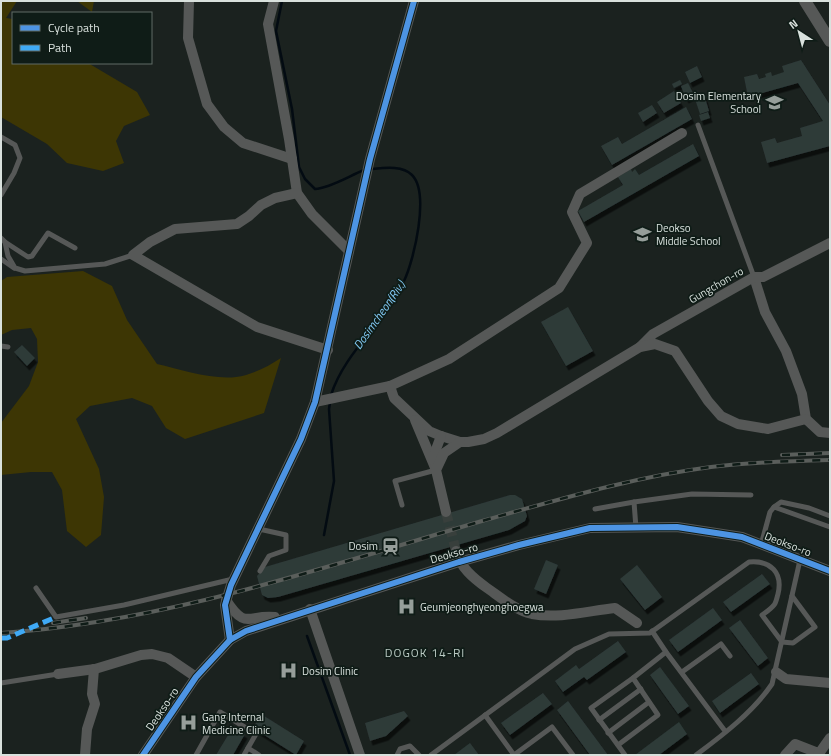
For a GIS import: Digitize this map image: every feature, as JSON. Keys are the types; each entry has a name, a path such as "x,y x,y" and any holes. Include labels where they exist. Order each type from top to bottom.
{"street":[{"path":"188,1 188,38 207,104 210,109 224,127 243,143 292,159"},
{"path":"274,1 268,24 297,193 312,214 349,252"},
{"path":"230,640 225,605 226,600 234,578 259,529 301,439 315,402 370,160 414,1"},
{"path":"805,1 830,41"},
{"path":"315,402 390,386 449,359 559,288 587,243 572,212 580,194 682,133"},
{"path":"297,193 275,198 261,205 237,224 175,230 150,242 133,255 257,327 328,350"},
{"name":"Gungchon-ro","path":"640,347 653,334 754,277 763,277 830,244"},
{"path":"754,277 765,312 786,351 802,394 806,419 820,432 830,433"},
{"path":"390,386 394,398 429,431 460,442 484,439 497,433 640,347 655,344 675,351 708,401 721,416 738,424 768,429 806,419"},
{"path":"414,418 436,470 446,512"},
{"path":"436,470 435,452 441,436"},
{"path":"436,470 444,453 460,442"},
{"name":"Deokso-ro","path":"143,755 196,677 230,640 246,631 310,609 459,562 519,545 590,528 677,527 742,537 830,571"},
{"path":"456,551 459,562 477,580 510,605 531,614 558,615 614,608 637,623"},
{"path":"226,600 233,611 241,618 248,620 271,617 283,618"},
{"path":"310,609 360,755"},
{"path":"58,674 94,669 141,655 152,654 168,658 196,677"},
{"path":"85,755 87,729 95,704 92,694 94,669"},
{"path":"776,672 786,679 830,683"},
{"path":"785,755 795,744 818,754 830,738"}],"lane":[{"path":"698,125 754,277"},
{"path":"1,137 15,145 20,158 14,173 1,195"},
{"path":"3,240 28,257 32,256 48,233 75,248"},
{"path":"3,240 8,256 15,268"},
{"path":"1,260 15,268 25,271 105,264 133,255"},
{"path":"1,346 8,347"},
{"path":"402,505 395,481 436,470"},
{"path":"596,509 692,494 751,495"},
{"path":"634,502 636,528"},
{"path":"761,545 770,512 781,502 809,508 830,516"},
{"path":"774,507 830,527"},
{"path":"259,529 286,534 286,550 269,556 260,571"},
{"path":"696,755 726,731 763,697 772,684 776,672 800,560"},
{"path":"431,755 576,649 609,634 652,631 749,562 771,566 776,570 780,577 780,585 775,605 762,615 782,642 794,644 816,627 792,596"},
{"path":"36,588 56,617 159,597 234,578"},
{"path":"652,631 666,652 726,731"},
{"path":"682,672 721,644 730,656"},
{"path":"624,755 591,708 666,652"},
{"path":"1,683 58,674"},
{"path":"618,745 658,715 632,678"},
{"path":"599,720 640,689"},
{"path":"608,733 649,702"},
{"path":"196,755 220,712 256,734 244,755"},
{"path":"485,715 514,755 552,727 573,755"},
{"path":"397,755 400,749 410,746 420,755"},
{"path":"248,748 259,755"}],"shaded area":[{"path":"1,1 17,1 6,18 12,19 12,64 90,64 137,92 150,115 124,126 116,141 124,163 103,171 67,163 47,144 1,117"},
{"path":"77,1 94,1 92,12"},
{"path":"83,271 112,286 127,320 157,364 196,374 227,378 242,376 254,372 281,358 264,413 185,439 166,428 152,406 132,398 90,406 76,419 99,469 104,497 101,535 86,547 67,531 62,490 52,472 31,472 1,475 1,423 29,386 38,362 37,339 31,328 12,330 1,335 1,281 7,277"}],"building":[{"path":"801,60 830,105 830,146 767,163 761,142 775,138 777,143 802,136 800,128 823,121 798,83 748,97 744,77 757,74 759,79 766,77 765,74 771,72 772,76 784,72 782,66"},
{"path":"697,66 702,77 690,83 685,72"},
{"path":"680,80 682,84 674,88 672,84"},
{"path":"688,83 694,95 686,99 681,86"},
{"path":"674,91 681,103 664,113 657,102"},
{"path":"704,94 709,111 700,114 694,96"},
{"path":"652,105 657,113 643,122 638,113"},
{"path":"686,107 692,119 612,165 601,146 618,137 622,144"},
{"path":"708,112 710,118 701,121 699,115"},
{"path":"693,144 699,156 584,222 578,211 623,185 618,177 631,169 632,172 635,169 639,175"},
{"path":"568,307 593,351 566,366 541,322"},
{"path":"22,345 35,358 27,366 14,352"},
{"path":"510,495 515,495 522,499 527,516 525,521 509,530 278,597 268,598 262,595 257,576 265,567"},
{"path":"546,560 558,565 546,594 534,589"},
{"path":"637,565 662,597 645,610 620,579"},
{"path":"762,574 770,584 731,612 723,602"},
{"path":"713,608 722,620 678,652 669,640"},
{"path":"740,620 768,658 758,666 729,628"},
{"path":"618,641 626,652 587,680 584,677 563,692 555,681 576,665 579,669"},
{"path":"660,667 689,706 678,714 650,675"},
{"path":"751,673 759,684 720,713 712,701"},
{"path":"543,693 552,704 510,735 501,723"},
{"path":"568,701 608,755 590,755 557,710"},
{"path":"404,711 408,716 386,736 370,741 365,723"},
{"path":"261,714 304,741 296,755 253,728"},
{"path":"679,722 687,734 659,755 635,755"},
{"path":"233,727 245,734 233,755 216,755"},
{"path":"470,743 479,755 454,755"}],"waterway":[{"name":"Dosimcheon(Riv.)","path":"282,1 276,31 292,109 299,167 305,179 315,189 333,184 364,170"},
{"name":"Dosimcheon(Riv.)","path":"331,395 337,379 346,364 396,296 408,271 416,243 420,211 420,196 417,184 412,175 398,168 371,169"},
{"name":"Dosimcheon(Riv.)","path":"324,535 334,481 329,409 330,402"},
{"name":"Dosimcheon(Riv.)","path":"307,636 350,755"}],"tunnel":[{"path":"446,512 456,551"}],"railway":[{"path":"782,455 830,453"},
{"path":"1,633 63,627 184,605 304,574 482,521 567,497 624,483 682,471 726,465 830,460"},
{"path":"53,623 86,618"}],"marked path":[{"path":"1,638 7,638 56,617"}],"cycle path":[{"path":"230,640 225,605 231,585 301,439 315,402 370,159 414,1"},
{"path":"143,755 196,677 230,640 246,631 459,562 519,545 590,528 677,527 742,537 830,571"}],"place":[{"name":"Dosim Elementary School","path":"774,102"},
{"name":"Deokso Middle School","path":"643,234"},
{"name":"Dosim","path":"391,546"},
{"name":"Geumjeonghyeonghoegwa","path":"407,607"},
{"name":"Dosim Clinic","path":"289,671"},
{"name":"Gang Internal Medicine Clinic","path":"189,723"}],"district":[{"name":"DOGOK 14-RI","path":"425,652"}]}
